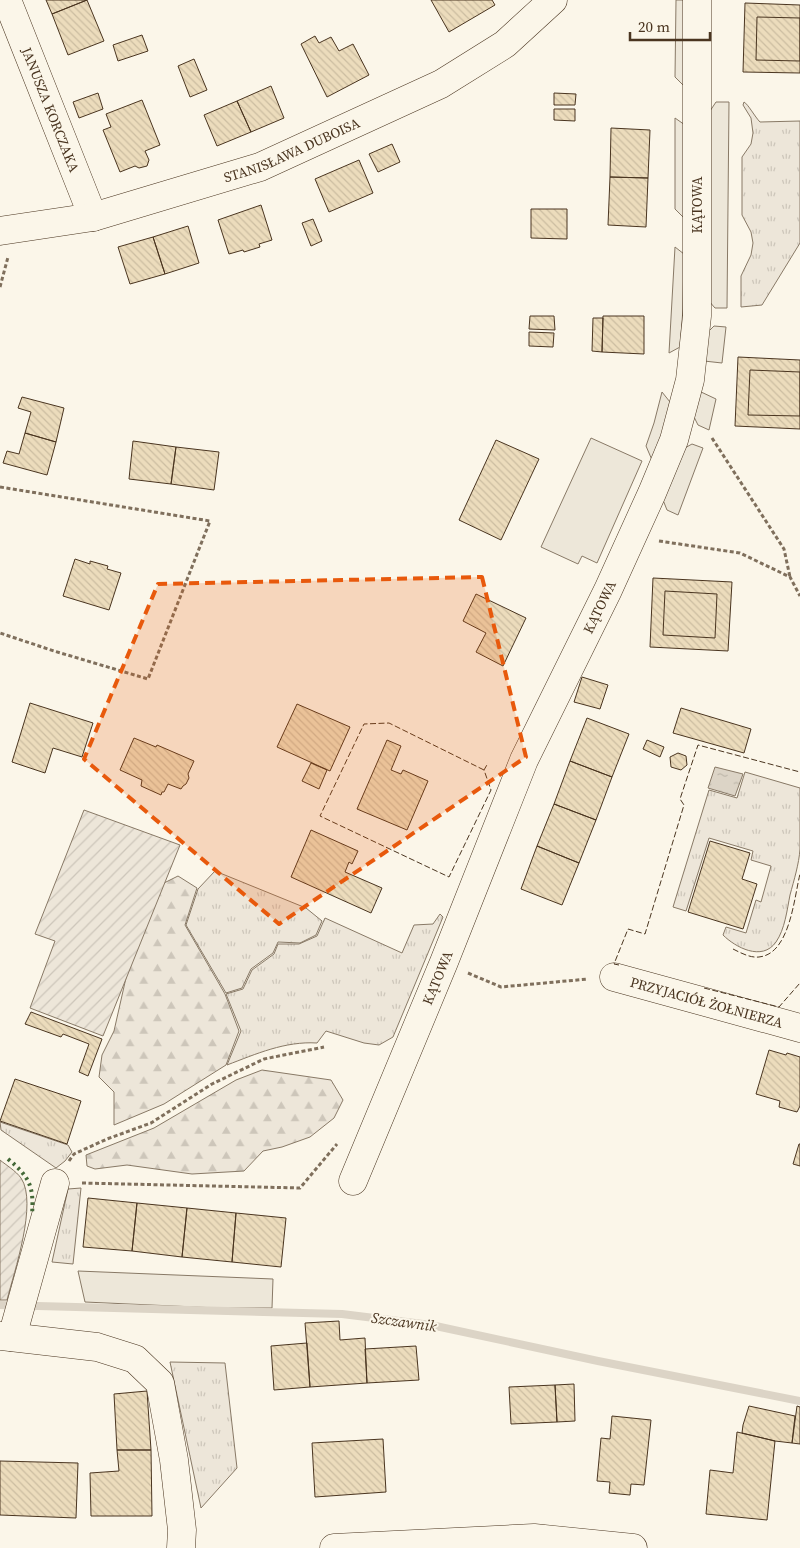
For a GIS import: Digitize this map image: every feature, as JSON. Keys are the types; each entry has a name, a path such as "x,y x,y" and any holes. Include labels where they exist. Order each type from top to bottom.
{"street":[{"name":"JANUSZA KORCZAKA","path":"7,0 93,217"},
{"name":"STANISŁAWA DUBOISA","path":"0,232 93,217 260,167 442,84 505,44 553,0"},
{"name":"KĄTOWA","path":"353,1181 444,962 524,760 634,535 674,440 690,380 697,316 698,0"},
{"name":"PRZYJACIÓŁ ŻOŁNIERZA","path":"614,978 800,1028"},
{"path":"55,1183 13,1321 134,1359 160,1383 174,1460 182,1530 182,1548"},
{"path":"334,1548 534,1538 633,1548"}],"path":[{"path":"712,438 784,548 790,577 800,596"},
{"path":"0,486 210,521 148,679 54,651 0,632"},
{"path":"634,535 650,540 740,553 790,577"},
{"path":"444,962 501,987 560,980 614,978"},
{"path":"55,1183 74,1154 107,1139 151,1123 212,1084 264,1059 324,1047"},
{"path":"55,1183 300,1188 342,1138"}],"highlighted area":[{"path":"482,577 526,757 279,924 84,759 158,584"}],"green space":[{"path":"744,102 760,122 800,121 800,243 762,305 741,307 741,276 751,255 753,243 751,232 742,215 742,157 751,144 753,133 751,118 743,105"},
{"path":"745,772 800,788 800,849 782,931 770,948 756,952 741,948 723,935 726,927 746,933 756,900 761,902 771,866 751,860 753,851 709,838 686,911 673,907 709,790 737,798"},
{"path":"84,810 180,845 103,1036 30,1008 55,941 35,934"},
{"path":"215,871 306,908 322,921 316,935 300,943 278,942 273,953 251,969 242,988 226,993 186,925 198,889"},
{"path":"178,876 197,888 185,925 225,994 239,1031 226,1065 164,1104 114,1125 114,1092 99,1077 102,1055 114,1031 130,960 154,888"},
{"path":"440,914 443,917 393,1037 379,1045 364,1043 326,1031 317,1043 282,1046 227,1065 241,1031 226,994 243,989 252,970 274,954 278,944 299,944 317,936 325,918 402,953 414,925 433,924"},
{"path":"262,1070 331,1080 343,1100 334,1118 310,1137 282,1147 263,1151 244,1171 192,1174 127,1165 95,1169 87,1166 86,1155 154,1128 236,1080"},
{"path":"0,1122 68,1145 72,1152 56,1168 1,1130"},
{"path":"0,1160 21,1178 26,1189 27,1204 23,1238 7,1300 0,1300"},
{"path":"81,1188 73,1264 52,1262 68,1189"},
{"path":"170,1362 225,1363 237,1468 201,1508"}],"shaded area":[{"path":"676,0 685,0 684,86 675,77"},
{"path":"716,102 729,102 727,308 715,308 708,300 710,111"},
{"path":"675,118 685,125 685,219 675,209"},
{"path":"675,247 684,254 683,309 680,347 669,353"},
{"path":"714,326 726,327 722,363 704,361 707,333"},
{"path":"699,391 716,399 709,430 698,425 693,415"},
{"path":"662,392 670,402 664,428 652,460 646,446"},
{"path":"591,438 642,461 597,563 582,556 578,564 541,547"},
{"path":"692,444 703,448 678,515 667,510 663,500 683,449"},
{"path":"78,1271 273,1279 272,1308 217,1308 85,1302"}],"water":[{"path":"715,767 743,774 735,796 708,788"}],"building":[{"path":"46,0 87,0 52,14"},
{"path":"87,0 104,41 68,55 52,14"},
{"path":"431,0 492,0 495,5 449,32"},
{"path":"745,3 800,5 800,73 743,72"},
{"path":"757,17 800,18 800,61 756,60"},
{"path":"142,35 148,51 118,61 113,45"},
{"path":"315,36 319,43 331,37 339,51 353,44 369,75 327,97 301,44"},
{"path":"194,59 207,90 190,97 178,66"},
{"path":"271,86 284,118 251,132 237,101"},
{"path":"98,93 103,109 79,118 73,102"},
{"path":"554,93 576,94 575,105 554,105"},
{"path":"142,100 160,145 145,151 149,160 147,166 139,168 135,166 120,172 103,130 111,127 106,114"},
{"path":"237,101 251,132 217,146 204,115"},
{"path":"554,109 575,109 575,121 554,120"},
{"path":"611,128 650,130 648,178 610,177"},
{"path":"392,144 400,162 378,172 369,154"},
{"path":"359,160 373,193 329,212 315,179"},
{"path":"610,177 648,178 646,227 608,225"},
{"path":"261,205 272,240 259,244 260,247 229,254 218,220"},
{"path":"531,209 567,209 567,239 531,238"},
{"path":"313,219 322,241 311,246 302,223"},
{"path":"188,226 199,263 165,274 153,237"},
{"path":"153,237 165,274 130,284 118,247"},
{"path":"530,316 554,316 555,330 529,329"},
{"path":"603,316 644,316 644,354 602,352"},
{"path":"593,318 603,318 602,352 592,351"},
{"path":"529,332 554,333 553,347 529,346"},
{"path":"738,357 800,360 800,429 735,426"},
{"path":"750,370 800,372 800,416 748,415"},
{"path":"22,397 64,408 56,442 25,433 31,412 18,408"},
{"path":"25,433 56,442 47,475 3,463 7,451 19,454"},
{"path":"496,440 539,459 501,540 459,520"},
{"path":"133,441 176,447 171,484 129,479"},
{"path":"176,447 219,452 214,490 171,484"},
{"path":"75,559 90,564 90,561 108,566 107,569 121,573 109,610 63,596"},
{"path":"653,578 732,582 728,651 650,647"},
{"path":"665,591 717,594 715,638 663,635"},
{"path":"476,594 526,618 503,666 476,652 486,633 463,621"},
{"path":"582,677 608,685 600,709 574,702"},
{"path":"30,703 93,723 82,757 53,748 45,773 12,762"},
{"path":"297,704 350,727 330,771 277,747"},
{"path":"681,708 751,729 744,753 673,733"},
{"path":"587,718 629,734 612,777 570,761"},
{"path":"134,738 156,747 157,745 194,761 186,784 181,789 168,784 161,795 141,786 142,780 120,770"},
{"path":"387,740 401,746 391,770 401,774 403,770 428,781 407,830 357,809"},
{"path":"647,740 664,747 660,757 643,749"},
{"path":"678,753 686,756 687,765 681,770 671,767 670,757"},
{"path":"570,761 612,777 596,820 554,804"},
{"path":"311,763 327,770 319,789 302,781"},
{"path":"554,804 596,820 579,863 537,846"},
{"path":"311,830 358,851 352,864 349,862 345,872 382,888 371,913 291,877"},
{"path":"710,841 750,853 742,879 757,884 743,929 688,912"},
{"path":"537,846 579,863 562,905 521,889"},
{"path":"31,1012 102,1039 88,1076 79,1072 89,1044 63,1034 61,1037 25,1024"},
{"path":"769,1050 800,1057 800,1106 797,1112 779,1107 780,1101 756,1094"},
{"path":"15,1079 81,1101 67,1144 0,1121"},
{"path":"800,1144 800,1166 793,1164"},
{"path":"88,1198 137,1203 132,1251 83,1247"},
{"path":"137,1203 187,1208 182,1257 132,1251"},
{"path":"187,1208 236,1213 232,1262 182,1257"},
{"path":"236,1213 286,1218 281,1267 232,1262"},
{"path":"339,1321 340,1340 365,1338 367,1383 310,1387 305,1323"},
{"path":"307,1343 310,1387 274,1390 271,1346"},
{"path":"416,1346 419,1380 367,1383 365,1349"},
{"path":"574,1384 575,1421 557,1422 555,1385"},
{"path":"555,1385 557,1422 511,1424 509,1387"},
{"path":"147,1391 151,1450 117,1450 114,1394"},
{"path":"749,1406 795,1416 792,1443 742,1433"},
{"path":"797,1406 800,1407 800,1444 792,1443"},
{"path":"612,1416 651,1420 644,1485 631,1484 630,1495 609,1493 610,1482 597,1481 601,1438 610,1439"},
{"path":"737,1432 775,1441 767,1520 706,1514 710,1470 733,1473"},
{"path":"383,1439 386,1492 315,1497 312,1443"},
{"path":"117,1450 151,1450 152,1516 91,1516 90,1473 119,1471"},
{"path":"0,1461 78,1463 76,1518 0,1515"}],"waterway":[{"name":"Szczawnik","path":"0,1305 342,1314 431,1325 598,1361 800,1401"}],"hedge":[{"path":"8,1159 21,1171 29,1183 32,1197 32,1215"}],"fence":[{"path":"484,770 389,723 364,724 320,816 449,877 491,790 484,770 488,763"},
{"path":"619,965 614,964 628,929 645,934 684,805 680,799 698,745 800,772"},
{"path":"733,949 742,954 759,957 769,954 778,946 784,936 793,910 800,874"},
{"path":"704,988 779,1007 800,983"}]}
